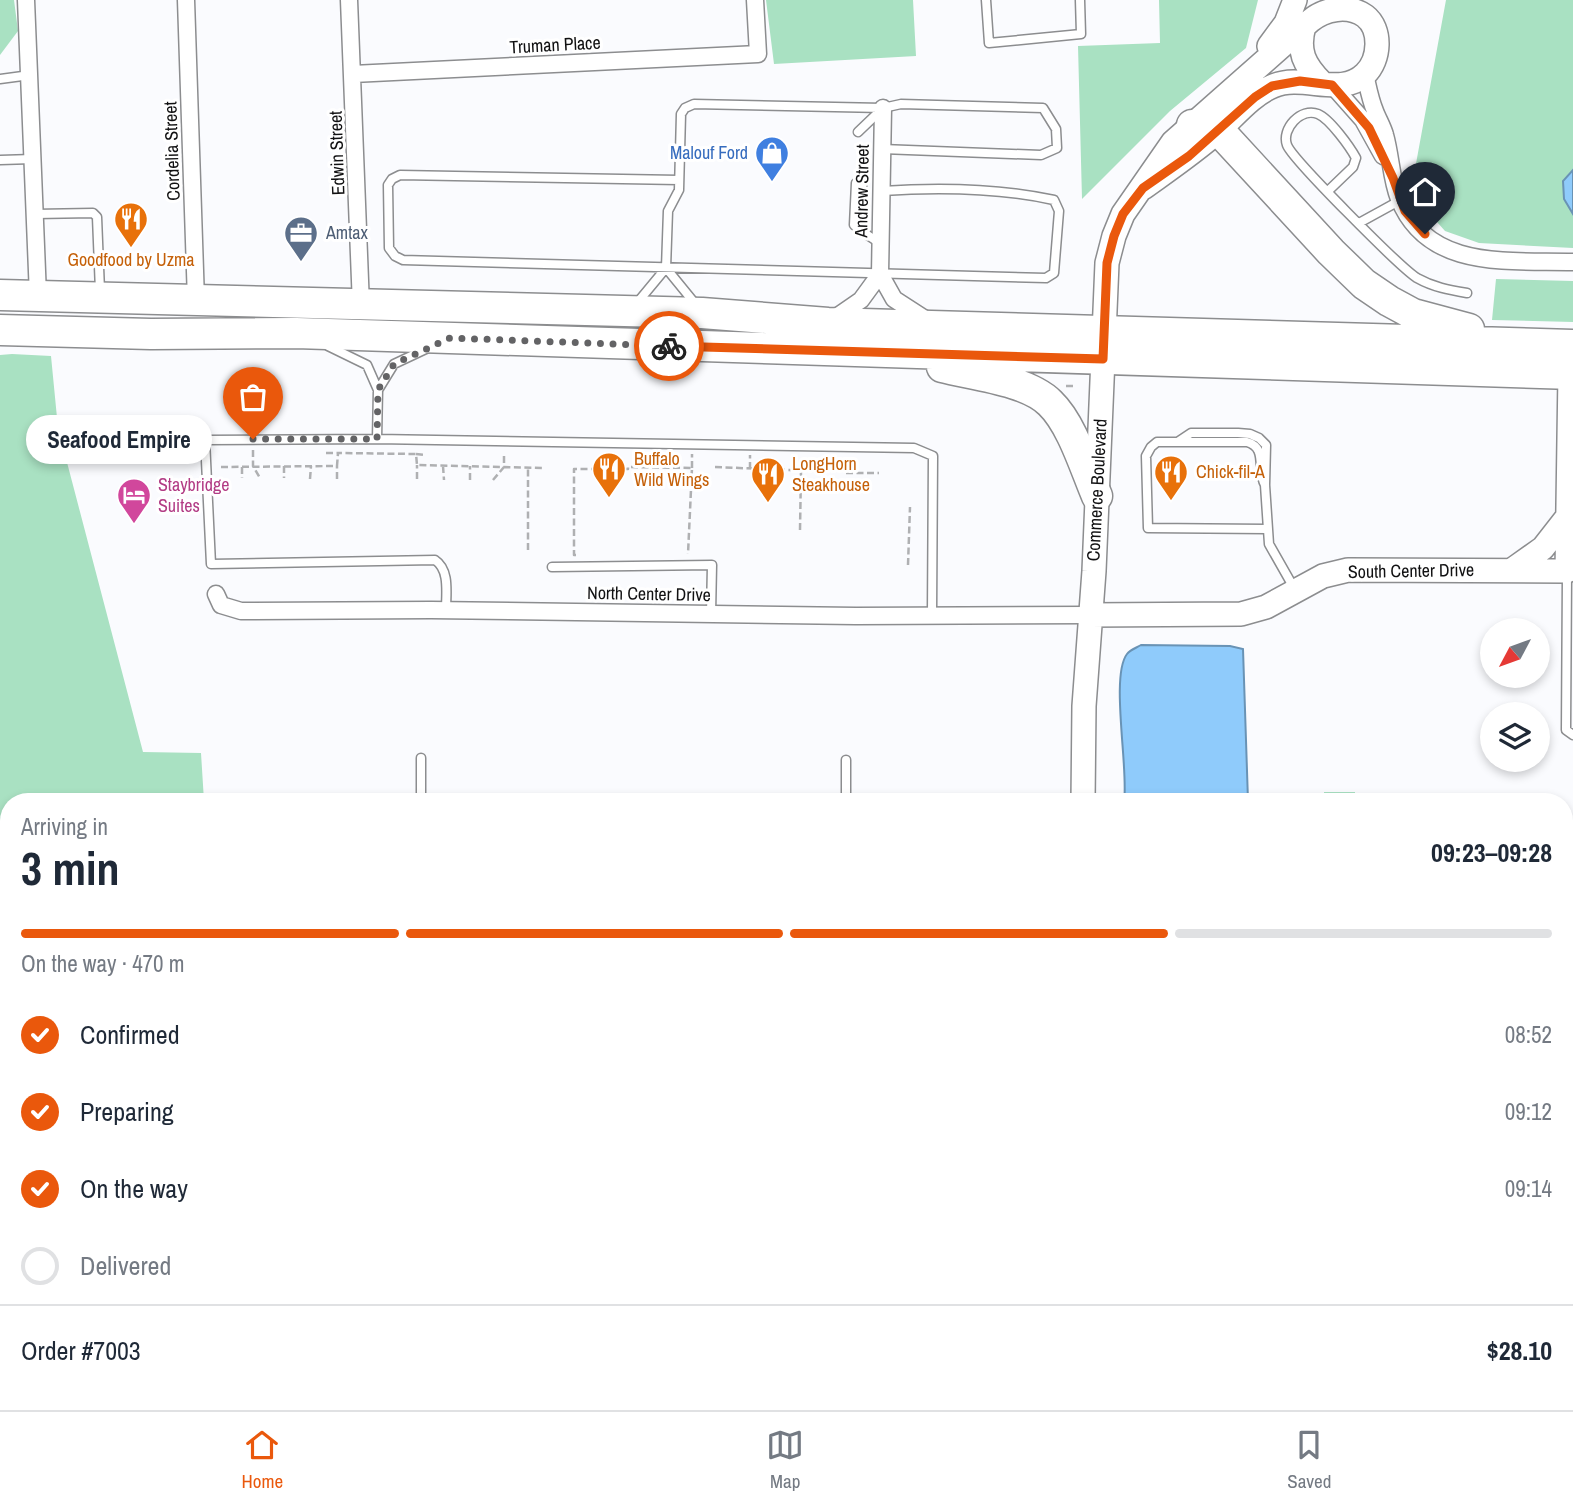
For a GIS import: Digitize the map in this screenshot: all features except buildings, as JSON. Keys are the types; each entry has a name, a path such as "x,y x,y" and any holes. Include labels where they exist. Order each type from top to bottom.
{"highway":[{"path":"1205,128 1364,284 1383,298 1426,319 1542,344 1572,364"},
{"path":"0,295 702,313 828,323 936,327 1104,344 1572,364"},
{"path":"0,330 151,334 296,333 876,353 1104,344 1542,344"},
{"path":"876,353 1007,382 1045,398 1064,423 1097,496"}],"street":[{"path":"26,0 38,296"},
{"name":"Cordelia Street","path":"186,0 196,301"},
{"name":"Edwin Street","path":"349,0 361,306"},
{"name":"Truman Place","path":"354,74 758,54 755,0"},
{"path":"1243,78 1280,31 1295,0"},
{"path":"1327,84 1345,84 1365,75 1374,60 1377,45 1374,30 1359,8 1316,13 1301,43 1303,58 1309,70 1327,84 1369,128 1393,178"},
{"name":"Commerce Boulevard","path":"1083,793 1084,706 1107,263 1114,236 1123,214 1143,188 1189,156 1205,128 1243,78 1278,51 1316,13"},
{"path":"1365,75 1386,138 1399,201 1411,220 1425,234 1461,256 1489,260 1573,262"},
{"name":"Commerce Boulevard","path":"1205,128 1272,86 1293,81 1327,84"},
{"name":"Andrew Street","path":"880,274 883,108"},
{"path":"828,323 862,300 880,274 894,299 936,327"},
{"path":"1570,571 1568,516 1572,364"},
{"path":"1512,570 1543,548 1568,516"},
{"name":"South Center Drive","path":"1090,615 1241,614 1258,610 1323,576 1348,570 1570,571"},
{"name":"North Center Drive","path":"216,594 221,605 241,611 1090,615"}],"lane":[{"path":"986,0 989,43 1082,34 1080,0"},
{"path":"0,79 30,75"},
{"path":"631,311 666,268 668,211 679,190 681,114 685,108 694,104 883,108 901,104 1043,108 1056,129 1056,148 1041,155 882,149"},
{"path":"861,132 883,108"},
{"path":"1328,191 1353,167 1356,158 1326,120 1318,114 1307,113 1295,120 1286,131 1286,144 1292,154 1391,256 1415,276 1439,289 1467,293"},
{"path":"0,160 33,159"},
{"path":"679,180 400,175 392,179 388,186 389,248 395,256 403,260 1046,278 1054,273 1059,211 1054,200 1029,195 937,188 882,191"},
{"path":"859,183 863,232 881,244"},
{"path":"1359,223 1399,201"},
{"path":"35,214 93,213 97,218 100,298"},
{"path":"666,268 702,313"},
{"path":"296,333 367,365 378,390 377,439"},
{"path":"378,390 394,364 450,338"},
{"path":"1267,528 1148,528 1146,456 1150,447 1157,442 1179,442 1191,433 1250,433 1259,438 1266,446 1265,485 1269,544 1295,590"},
{"path":"446,610 445,572 435,560 211,565 205,440 377,439 905,448 933,456 932,614"},
{"path":"552,567 712,565 711,614"},
{"path":"1570,571 1566,730 1573,735"},
{"path":"421,758 421,793"},
{"path":"846,760 846,793"}],"path":[{"path":"1073,385 1073,395"},
{"path":"253,439 253,466 260,478"},
{"path":"493,480 505,467 505,441"},
{"path":"606,443 606,470"},
{"path":"326,453 426,455"},
{"path":"337,479 338,453"},
{"path":"416,454 417,479"},
{"path":"417,465 542,468"},
{"path":"284,466 284,478"},
{"path":"310,479 311,466"},
{"path":"221,467 337,466"},
{"path":"443,466 444,480"},
{"path":"470,466 470,480"},
{"path":"242,467 242,478"},
{"path":"583,556 574,555 574,469 606,470 628,467 692,468 688,554"},
{"path":"716,467 814,471"},
{"path":"528,468 528,550"},
{"path":"800,530 801,471"},
{"path":"846,472 879,473"},
{"path":"908,565 910,507"}],"green space":[{"path":"0,0 14,0 18,31 0,55"},
{"path":"766,0 913,0 916,56 774,64"},
{"path":"1159,0 1258,0 1246,48 1170,111 1082,199 1078,46 1160,43"},
{"path":"1446,0 1573,0 1573,248 1479,243 1445,231 1414,196 1415,169"},
{"path":"1496,279 1573,281 1573,322 1492,320"},
{"path":"0,355 51,356 58,428 143,752 201,753 204,793 0,793"},
{"path":"1324,792 1355,792 1355,793"}],"water":[{"path":"1573,170 1573,214 1564,199 1563,181"},
{"path":"1141,645 1230,646 1243,649 1248,793 1125,793 1120,682 1122,665 1131,650"}],"way so far":[{"path":"253,439 377,439 378,390 394,364 450,338 669,346"}],"place":[{"name":"Malouf Ford","path":"772,183"},
{"name":"Goodfood by Uzma","path":"131,249"},
{"name":"Amtax","path":"301,263"},
{"name":"Seafood Empire","path":"253,439"},
{"name":"Buffalo Wild Wings","path":"609,499"},
{"name":"Chick-fil-A","path":"1171,502"},
{"name":"LongHorn Steakhouse","path":"768,504"},
{"name":"Staybridge Suites","path":"134,525"}],"route":[{"path":"669,346 1103,359 1107,263 1123,214 1143,188 1189,156 1261,93 1286,82 1307,81 1332,85 1349,103 1374,137 1393,178 1399,201 1411,220 1425,234"}]}
